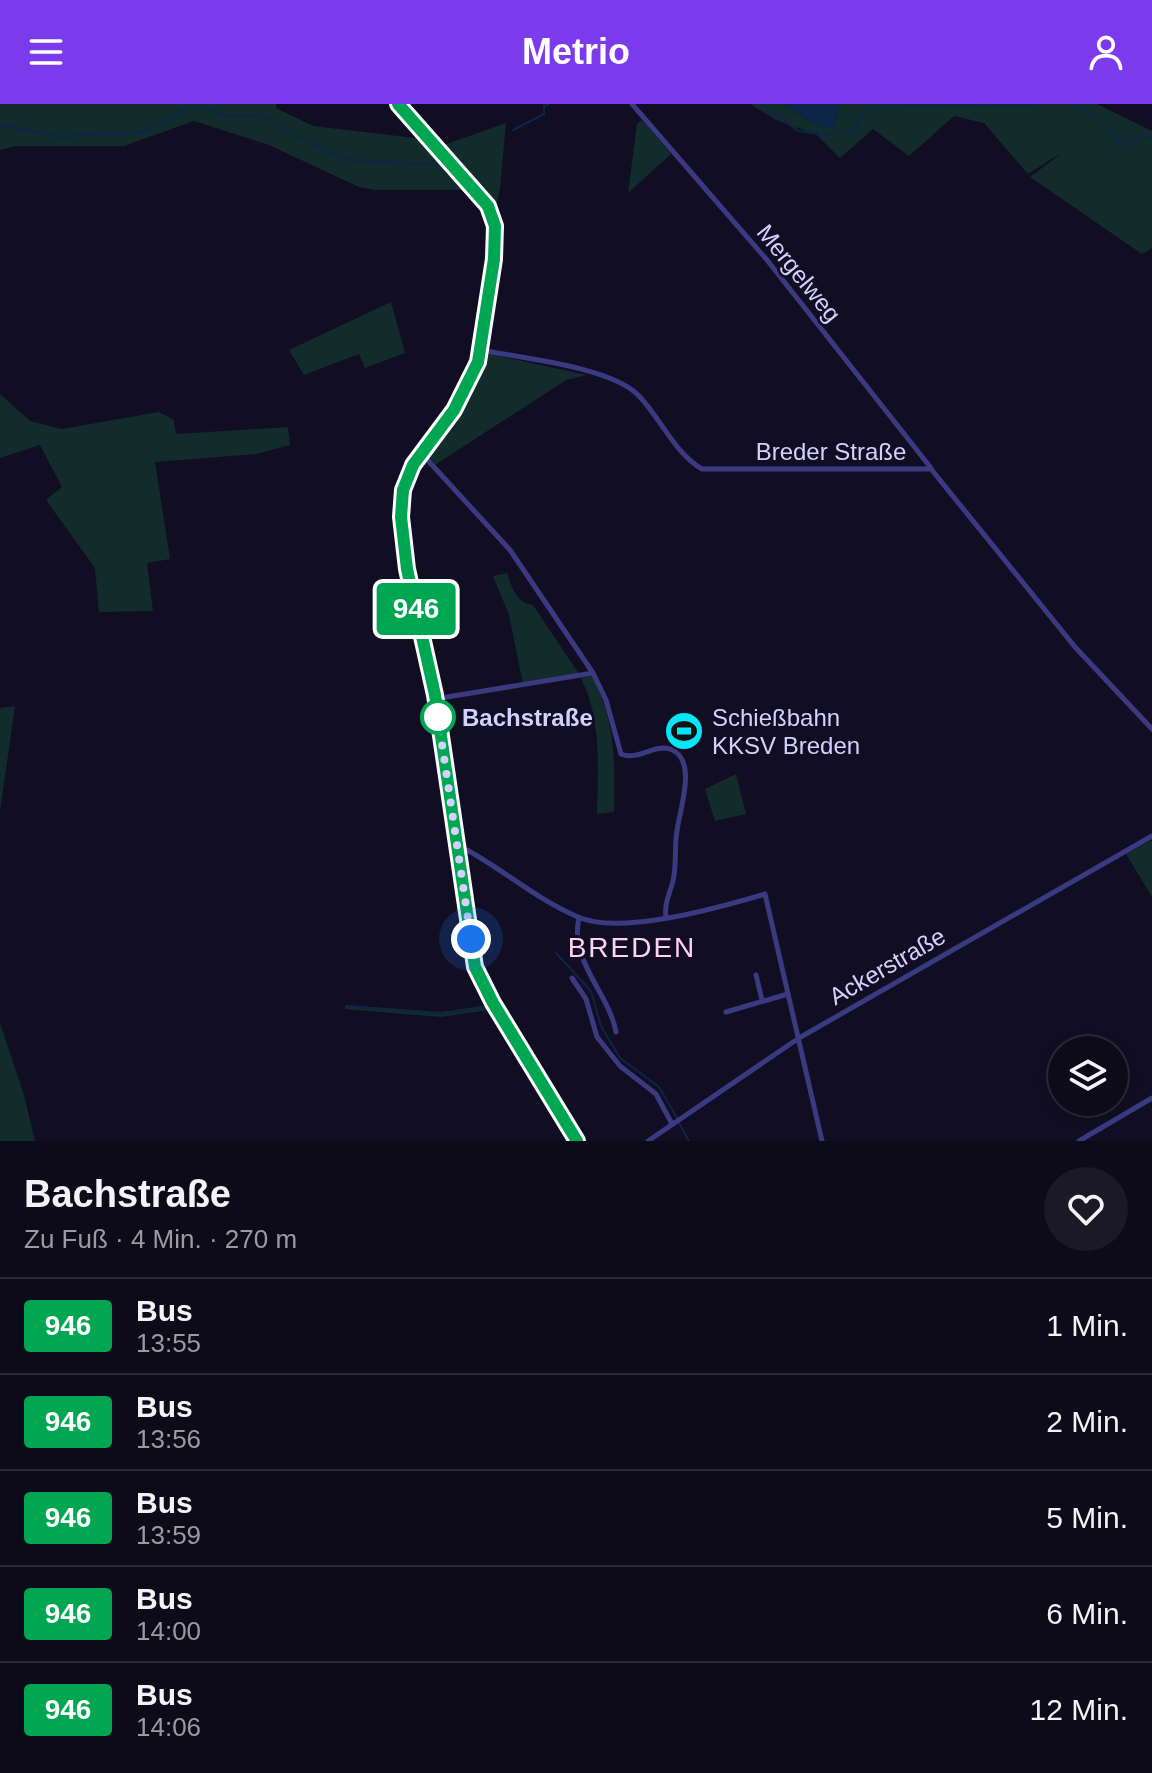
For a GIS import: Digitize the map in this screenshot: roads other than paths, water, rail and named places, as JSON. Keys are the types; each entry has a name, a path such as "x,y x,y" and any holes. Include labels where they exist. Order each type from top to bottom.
{"main road":[{"path":"398,104 476,191 494,220 494,259 481,350 469,385 421,453 403,490 401,535 435,699 479,978 577,1141"}],"street":[{"name":"Mergelweg","path":"632,104 767,260 931,469"},
{"name":"Breder Straße","path":"481,350 617,379 638,394 689,459 702,469 931,469 1075,647 1152,729"},
{"path":"421,453 510,550 593,673 606,700 621,754 633,756 670,749 679,757 686,794 677,831 675,872 666,917"},
{"path":"435,699 593,673"},
{"name":"Ackerstraße","path":"648,1141 799,1038 1152,836"},
{"path":"458,851 467,850 579,918 610,923 703,912 765,894 822,1141"},
{"path":"579,918 582,957 613,1017 616,1032"},
{"path":"756,975 762,1000"},
{"path":"572,978 586,999 597,1037 620,1066 656,1094 672,1124"},
{"path":"726,1012 788,994"},
{"path":"1079,1141 1152,1098"}],"water":[{"path":"782,104 839,104 835,127 819,126"}],"waterway":[{"path":"513,130 544,114 544,106 549,104"},
{"path":"762,104 798,131 831,135"},
{"path":"839,134 852,131 868,107 1041,104"},
{"path":"1073,104 1098,118"},
{"path":"0,125 68,138 70,134 140,133 187,108 205,108 225,116 262,115 290,132"},
{"path":"1108,128 1113,133 1114,143 1118,144 1122,138 1136,144 1138,136 1152,139"},
{"path":"299,137 348,160 437,165"},
{"path":"431,703 466,940"},
{"path":"556,953 591,991 601,1026 620,1058 659,1087 677,1118"},
{"path":"347,1006 442,1014 488,1007"},
{"path":"679,1123 689,1141"}],"place":[{"name":"Bachstraße","path":"438,717"},
{"name":"Schießbahn KKSV Breden","path":"684,731"}],"district":[{"name":"BREDEN","path":"632,947"}]}
